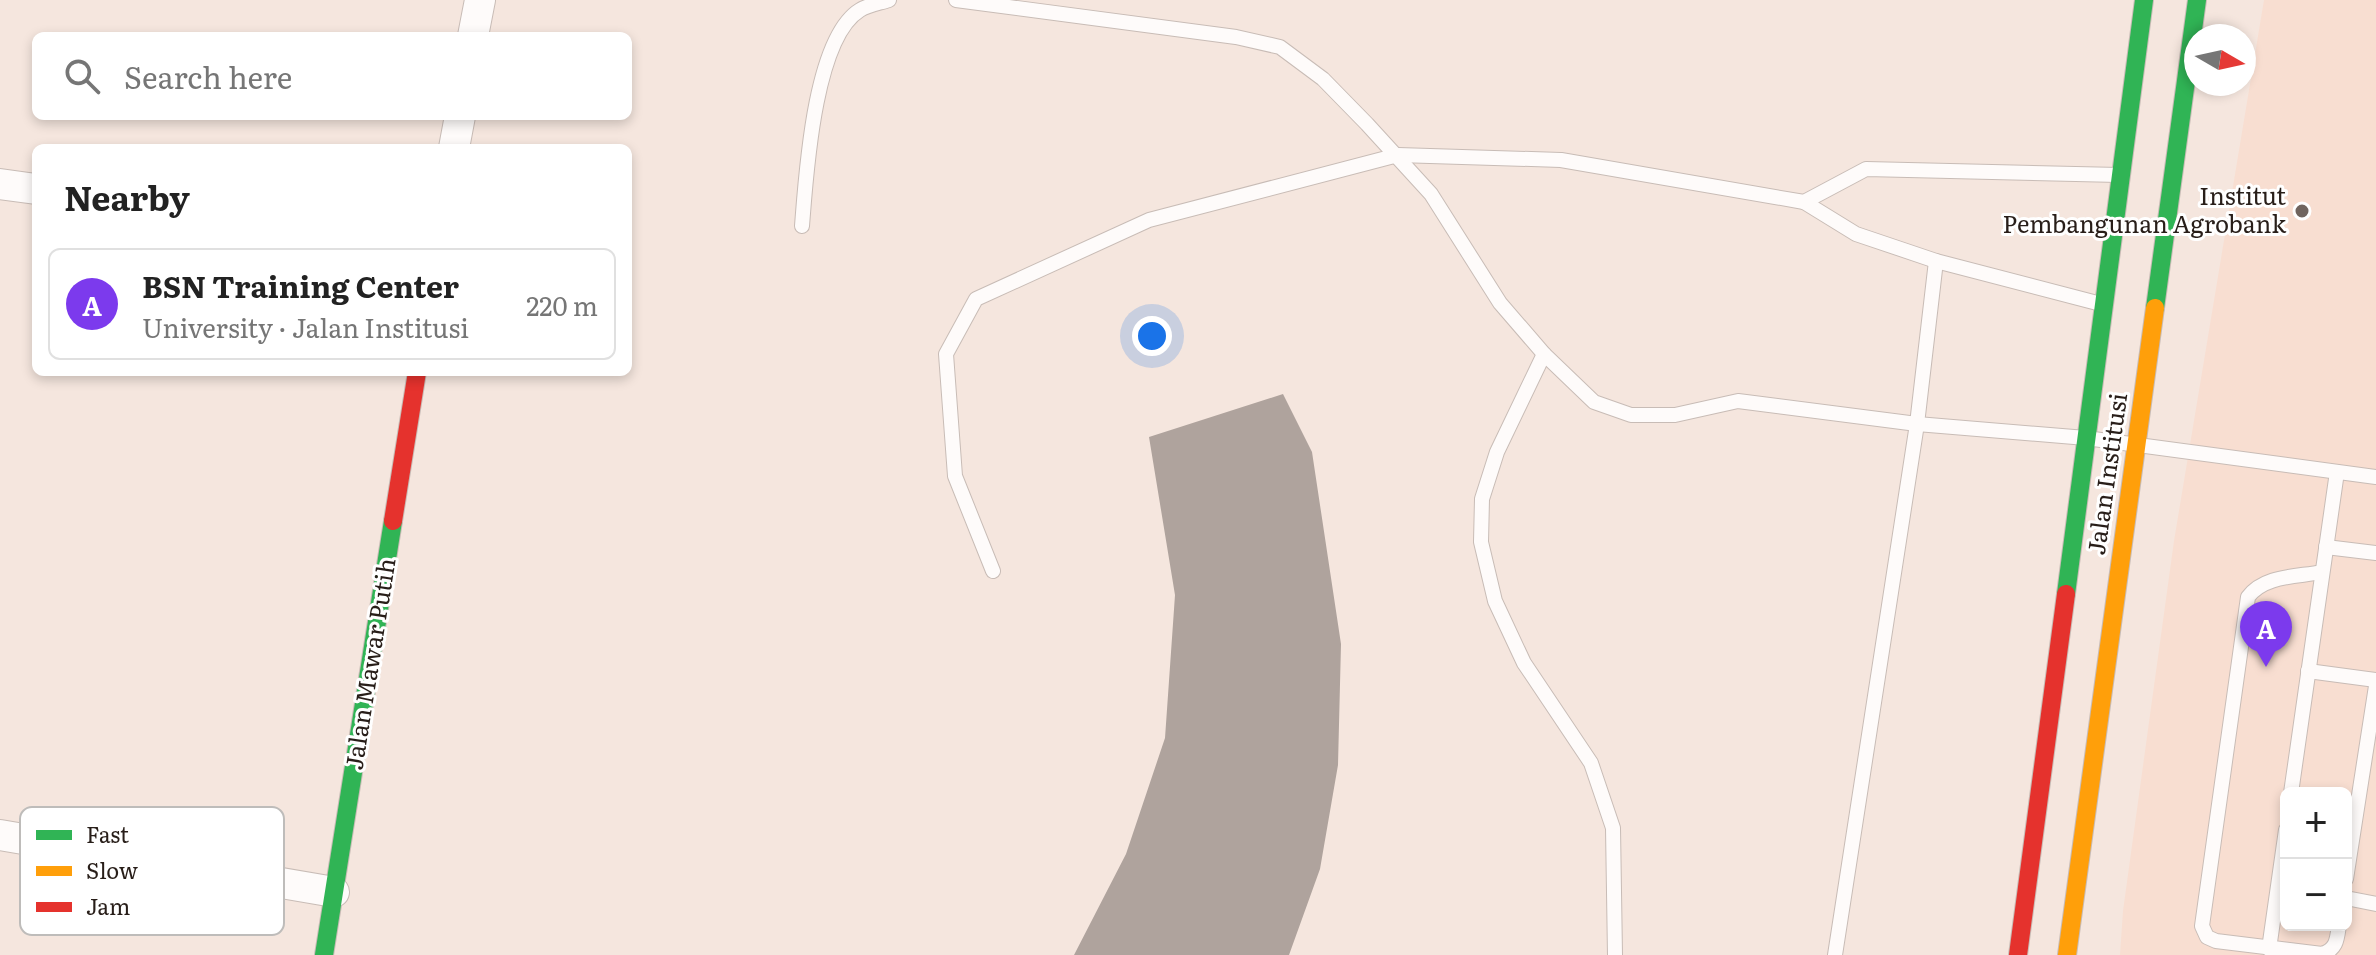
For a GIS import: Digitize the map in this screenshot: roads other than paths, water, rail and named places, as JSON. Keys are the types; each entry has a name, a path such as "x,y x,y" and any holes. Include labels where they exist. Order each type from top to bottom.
{"street":[{"path":"474,32 480,0"},
{"name":"Jalan Institusi","path":"2018,955 2144,0"},
{"name":"Jalan Institusi","path":"2067,955 2197,0"},
{"path":"455,144 459,120"},
{"path":"0,184 32,188"},
{"name":"Jalan Mawar Putih","path":"324,955 416,376"},
{"path":"0,835 20,838"},
{"path":"284,883 334,892"}],"lane":[{"path":"802,226 822,71 837,34 859,10 889,0"},
{"path":"956,0 1236,37 1280,47 1323,79 1398,155 1431,194 1500,303 1544,354 1594,402 1631,415 1675,415 1738,401 1917,424 2086,438 2376,477"},
{"path":"993,571 955,476 946,354 976,299 1149,220 1398,155 1561,160 1804,202 1856,234 1936,261 2104,304"},
{"path":"1804,202 1866,169 2121,175"},
{"path":"1835,955 1917,424 1936,261"},
{"path":"1544,354 1497,452 1482,499 1481,542 1495,601 1524,663 1591,763 1613,828 1615,955"},
{"path":"2292,787 2337,472"},
{"path":"2326,547 2376,553"},
{"path":"2322,572 2264,582 2248,597 2202,926 2207,937 2216,941 2322,954 2336,945 2338,931"},
{"path":"2308,671 2376,683 2349,859"},
{"path":"2269,949 2282,859"},
{"path":"2352,899 2376,904"}],"place":[{"name":"Institut Pembangunan Agrobank","path":"2302,211"},
{"name":"BSN Training Center","path":"2266,667"}]}
